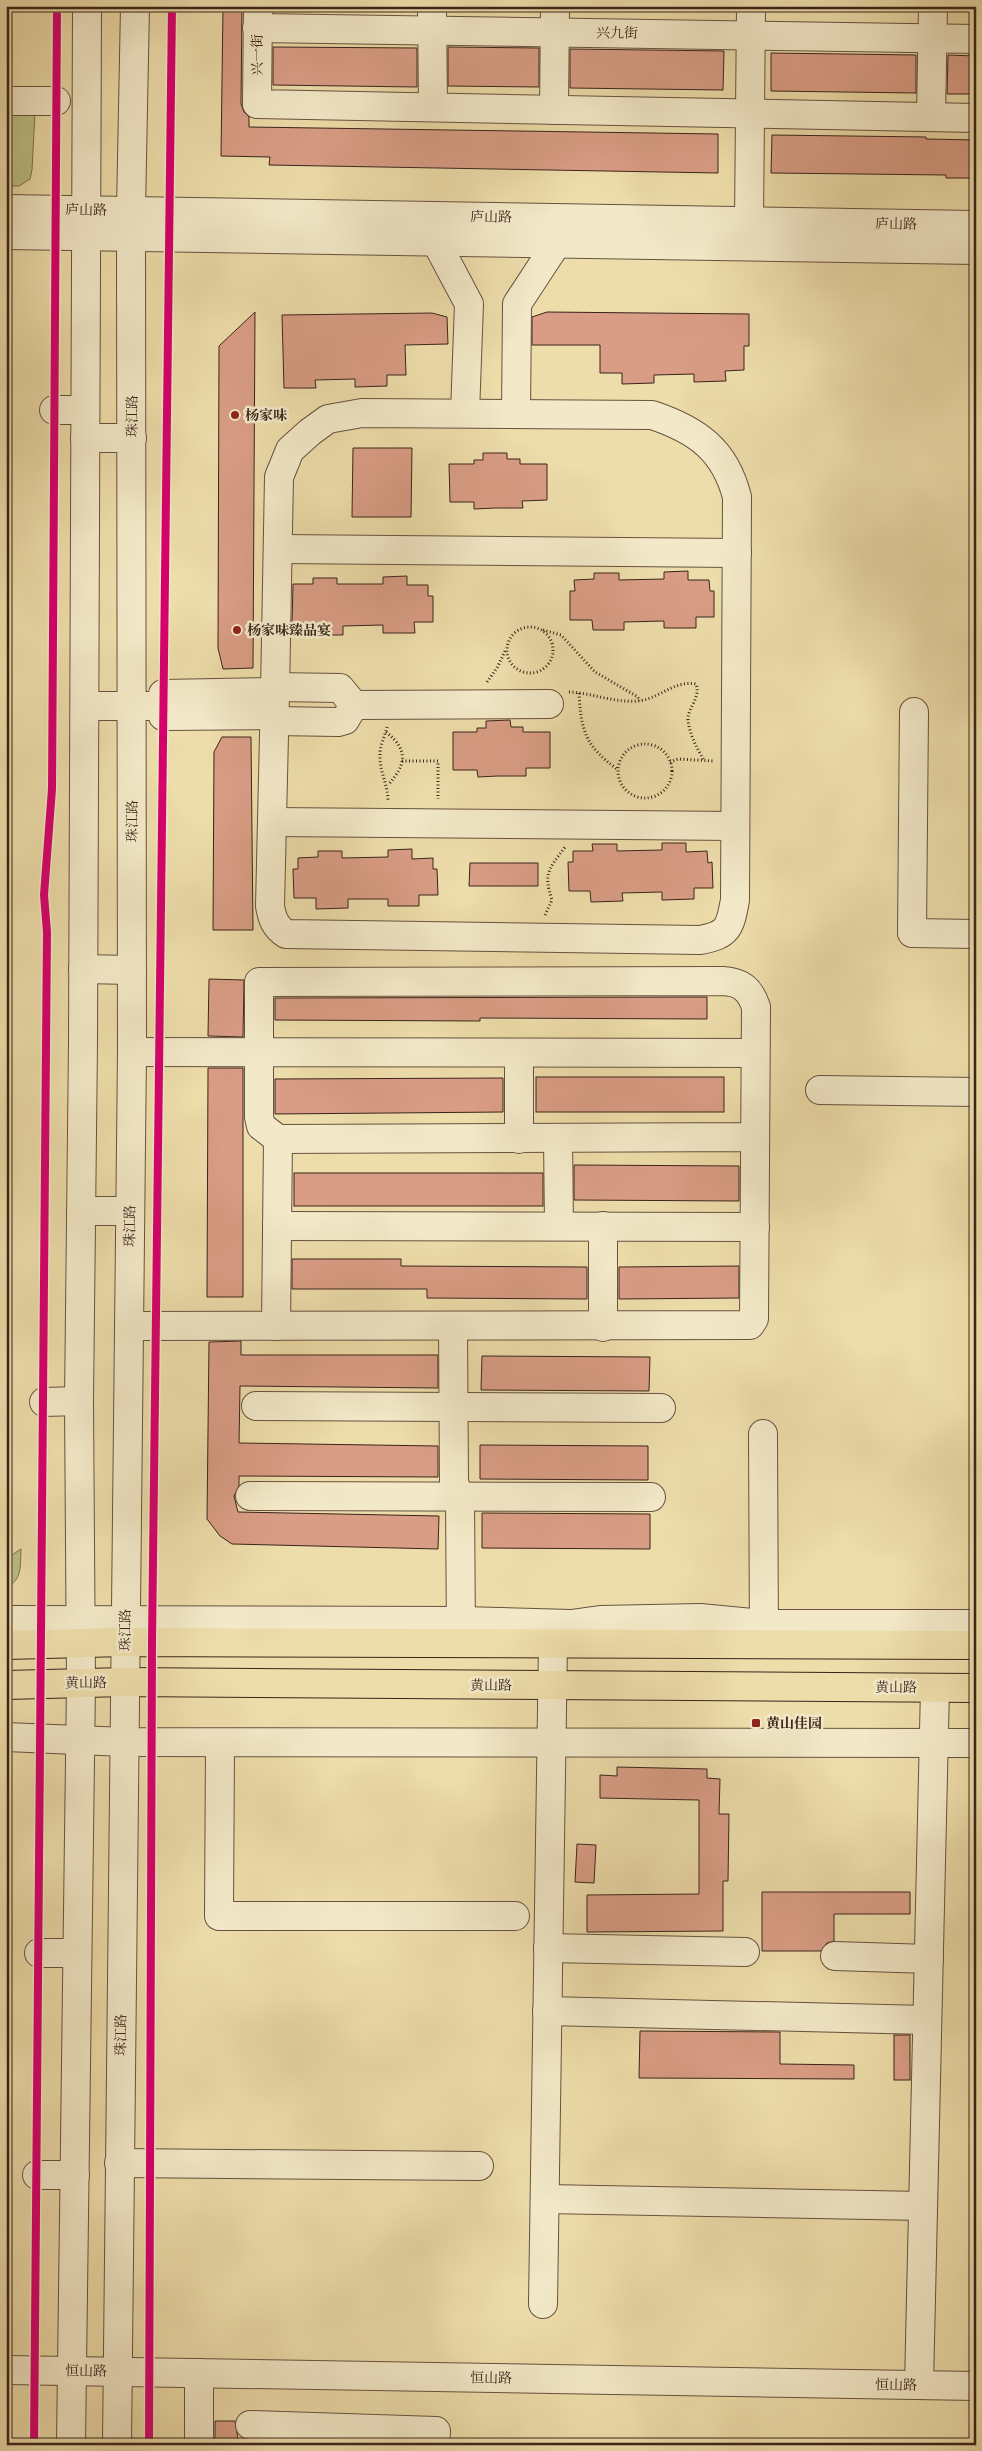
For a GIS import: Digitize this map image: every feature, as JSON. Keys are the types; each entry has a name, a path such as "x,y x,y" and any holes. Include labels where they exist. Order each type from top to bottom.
{"main road":[{"path":"6,1645 81,1631 125,1630 461,1632 553,1643 764,1634 976,1645"},
{"name":"黄山路","path":"6,1685 125,1682 976,1688"}],"street":[{"path":"71,2445 81,1684 79,1401 85,706 87,6"},
{"name":"珠江路","path":"116,2445 132,1052 132,223 135,6"},
{"path":"748,221 751,6"},
{"path":"931,117 933,6"},
{"name":"兴九街","path":"258,17 555,19 751,35 976,39"},
{"name":"兴一街","path":"258,17 257,104 433,107"},
{"path":"432,18 433,107 976,118"},
{"path":"554,110 555,19"},
{"path":"6,101 56,101"},
{"name":"庐山路","path":"6,209 86,210 132,223 434,240 976,250"},
{"name":"庐山路","path":"6,235 86,237 132,223 748,221 976,225"},
{"path":"434,240 469,304 465,413"},
{"path":"516,414 517,304 557,242"},
{"path":"54,410 85,410"},
{"path":"362,413 465,413 652,415 675,422 698,435 724,463 737,497 734,900 732,920 726,931 716,937 700,940 286,934 278,929 272,918 270,906 279,477 290,450 328,419 362,413"},
{"path":"85,438 132,438"},
{"path":"278,549 737,553"},
{"path":"85,706 275,704 340,688 354,705 548,704"},
{"path":"914,712 912,933 976,934"},
{"path":"272,822 735,826"},
{"path":"83,969 132,970"},
{"path":"129,1326 603,1327 750,1325 754,1319 756,1008 752,996 745,987 735,982 723,981 259,982 259,1117 261,1126 278,1139 755,1137"},
{"path":"132,1052 755,1052"},
{"path":"519,1052 519,1139"},
{"path":"820,1090 976,1092"},
{"path":"558,1138 559,1226"},
{"path":"276,1326 278,1139"},
{"path":"81,1211 130,1211"},
{"path":"278,1226 754,1227"},
{"path":"603,1226 603,1327"},
{"path":"461,1326 461,1407 466,1481 460,1496 461,1632 600,1620 700,1618 764,1634 976,1624"},
{"path":"44,1402 79,1401"},
{"path":"256,1406 661,1408"},
{"path":"763,1434 764,1634"},
{"path":"250,1496 651,1497"},
{"path":"6,1620 81,1631"},
{"path":"543,2304 553,1643"},
{"path":"919,2378 935,1688"},
{"path":"6,1737 124,1742 976,1743"},
{"path":"220,1742 219,1916 514,1916"},
{"path":"548,1948 745,1952"},
{"path":"39,1953 78,1953"},
{"path":"835,1956 929,1959"},
{"path":"548,2011 928,2020"},
{"path":"119,2163 479,2166"},
{"path":"37,2175 74,2175"},
{"path":"544,2199 923,2206"},
{"name":"恒山路","path":"6,2357 72,2365"},
{"name":"恒山路","path":"6,2370 72,2365 117,2365 919,2378 976,2386"},
{"name":"恒山路","path":"117,2365 199,2373 919,2378 976,2372"},
{"path":"198,2445 199,2373"},
{"path":"250,2425 436,2431 436,2445"}],"path":[{"path":"466,704 498,668 509,638 520,629 528,627 561,635 594,672 638,697 639,701"},
{"path":"507,646 507,654 514,668 521,672 536,673 549,664 553,657 552,641 542,630"},
{"path":"548,704 553,696 561,692 579,693 609,700 639,701 662,694 685,682 696,684 698,689 688,718 692,734 704,760"},
{"path":"579,693 585,736 603,759 617,769 622,786 635,796 653,797 667,787 672,770 670,762 659,747 641,744 624,752 617,769"},
{"path":"384,704 386,732 380,753 381,768 388,786 387,823"},
{"path":"386,732 401,748 402,761 401,767 388,786"},
{"path":"670,762 678,759 736,762"},
{"path":"402,761 438,761 438,799"},
{"path":"544,938 544,916 552,900 546,880 556,858 578,825"}],"green space":[{"path":"6,110 35,112 32,170 30,179 19,186 6,186"},
{"path":"21,1549 20,1571 15,1581 6,1587 6,1559"}],"building":[{"path":"223,6 242,6 241,104 244,112 249,117 249,127 718,134 718,173 269,165 270,157 221,156"},
{"path":"273,47 417,48 417,87 273,85"},
{"path":"448,47 539,48 539,87 448,86"},
{"path":"570,49 724,51 723,90 570,88"},
{"path":"771,53 916,55 916,93 771,91"},
{"path":"948,55 976,56 976,94 947,94"},
{"path":"772,135 926,137 926,139 976,140 976,178 946,178 946,175 771,173"},
{"path":"255,312 253,668 223,669 218,648 219,346"},
{"path":"547,312 749,314 749,346 744,346 744,370 725,371 726,381 694,382 694,374 654,375 654,383 622,384 622,373 600,373 600,345 532,345 532,317"},
{"path":"432,313 447,317 448,344 405,345 406,375 387,375 387,386 355,387 355,379 315,380 316,388 284,388 282,315"},
{"path":"353,448 412,448 411,517 352,517"},
{"path":"483,453 507,453 507,459 520,459 520,464 547,464 547,500 522,501 523,508 474,509 474,502 450,502 449,464 474,464 474,460 483,460"},
{"path":"688,571 688,580 709,580 710,591 714,591 714,617 696,617 696,628 664,628 664,621 624,622 624,630 593,630 592,620 570,620 570,591 575,591 574,580 594,579 594,573 619,573 619,580 664,579 664,572"},
{"path":"407,576 407,585 428,585 428,596 433,596 433,622 414,622 415,633 383,633 383,625 343,626 343,635 312,635 311,624 292,625 293,584 313,584 313,578 337,578 337,584 383,584 383,577"},
{"path":"510,720 511,727 523,727 523,732 550,732 550,768 526,768 526,776 478,777 477,770 453,770 453,732 477,732 477,728 486,728 486,721"},
{"path":"222,737 251,737 253,930 213,930 214,752"},
{"path":"662,843 686,843 686,852 707,851 708,863 712,862 713,888 694,888 694,899 662,900 662,892 622,893 623,901 591,902 590,891 569,891 568,862 573,862 573,851 593,851 592,844 617,844 617,851 662,850"},
{"path":"412,849 412,859 433,858 433,869 437,869 438,895 419,895 419,906 388,906 388,899 348,899 348,908 316,909 316,898 294,898 293,869 298,869 298,858 318,857 318,851 342,851 342,858 388,857 388,850"},
{"path":"470,863 538,863 538,886 469,886"},
{"path":"209,979 244,980 243,1037 208,1036"},
{"path":"707,997 707,1019 480,1018 480,1021 275,1020 275,998"},
{"path":"208,1068 243,1068 243,1297 207,1297"},
{"path":"536,1077 724,1077 724,1112 536,1112"},
{"path":"503,1078 503,1112 275,1114 275,1079"},
{"path":"574,1165 739,1166 739,1201 574,1200"},
{"path":"294,1173 543,1173 543,1206 294,1206"},
{"path":"292,1259 401,1259 401,1266 587,1267 587,1299 427,1298 427,1289 292,1289"},
{"path":"739,1266 739,1298 619,1299 619,1267"},
{"path":"241,1341 241,1355 438,1355 438,1388 240,1386 239,1443 438,1446 438,1477 239,1476 239,1486 234,1496 238,1512 439,1516 438,1549 232,1544 220,1536 207,1519 209,1342"},
{"path":"482,1356 650,1357 649,1391 481,1390"},
{"path":"480,1445 648,1446 648,1480 480,1479"},
{"path":"482,1513 650,1514 650,1549 482,1548"},
{"path":"617,1767 707,1769 707,1778 720,1779 719,1814 729,1814 728,1881 723,1881 723,1931 587,1932 587,1895 699,1894 699,1800 600,1798 600,1775 617,1776"},
{"path":"577,1844 596,1845 594,1883 575,1882"},
{"path":"762,1892 910,1892 910,1914 834,1914 834,1941 827,1943 821,1951 762,1951"},
{"path":"640,2031 780,2032 780,2064 854,2065 854,2079 639,2078"},
{"path":"894,2035 910,2035 910,2080 894,2080"},
{"path":"215,2421 235,2421 239,2445 215,2445"}],"cycle path":[{"path":"34,2445 47,932 44,895 52,789 57,6"},
{"path":"149,2445 152,1642 172,6"}],"place":[{"name":"杨家味","path":"235,415"},
{"name":"杨家味臻品宴","path":"237,630"},
{"name":"黄山佳园","path":"756,1723"}]}
